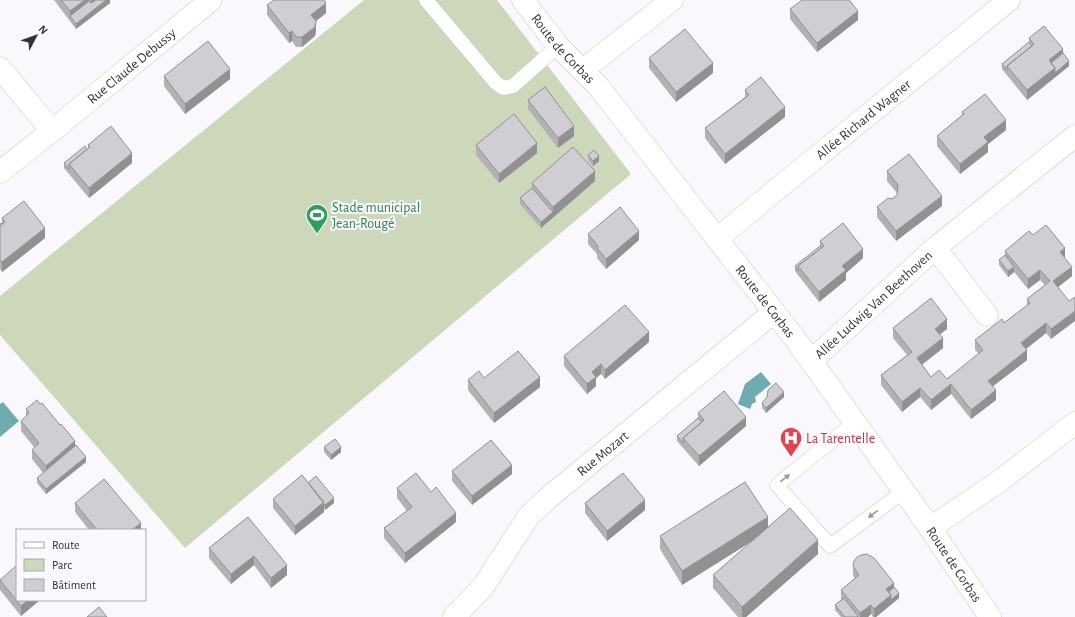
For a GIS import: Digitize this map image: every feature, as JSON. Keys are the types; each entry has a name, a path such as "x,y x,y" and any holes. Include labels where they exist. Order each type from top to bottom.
{"street":[{"name":"Rue Claude Debussy","path":"0,172 211,0"},
{"name":"Route de Corbas","path":"523,0 558,46 598,86 774,312 904,491 990,617"},
{"path":"583,70 672,0"},
{"name":"Allée Richard Wagner","path":"717,239 1009,0"},
{"path":"0,68 52,131"},
{"name":"Allée Ludwig Van Beethoven","path":"811,361 935,248 1075,136"},
{"name":"Allée Ludwig Van Beethoven","path":"935,248 987,315"},
{"name":"Rue Mozart","path":"454,617 483,587 528,517 548,498 774,312"},
{"path":"930,528 997,483 1075,423"}],"lane":[{"path":"426,0 496,83 504,88 512,86 558,46"},
{"path":"855,422 777,485 830,546 904,491"}],"green space":[{"name":"Stade municipal Jean-Rougé","path":"364,0 497,0 631,174 185,548 0,335 0,296"}],"water":[{"path":"761,372 771,384 755,397 756,402 752,404 750,409 738,404 745,384"},
{"path":"3,402 19,421 0,437 0,404"}],"building":[{"path":"61,0 85,0 70,11"},
{"path":"96,0 106,0 76,24 70,16 89,1 91,3"},
{"path":"274,0 324,0 326,3 311,15 316,21 315,27 302,37 296,37 292,31 289,33 267,5"},
{"path":"802,0 849,0 858,11 817,43 790,9"},
{"path":"1044,26 1063,49 1049,60 1055,68 1027,90 1007,66 1034,44 1029,38"},
{"path":"685,29 713,63 676,92 649,58"},
{"path":"208,41 230,69 185,104 164,76"},
{"path":"1029,42 1032,46 1007,66 1007,70 1002,64"},
{"path":"1063,53 1069,61 1055,73 1055,68 1051,63"},
{"path":"761,77 785,107 725,154 705,128 749,95 745,90"},
{"path":"545,87 574,126 558,138 528,100"},
{"path":"985,94 1006,120 984,137 988,142 960,164 937,136 964,114 962,112"},
{"path":"514,114 537,143 499,174 476,145"},
{"path":"111,126 132,153 89,188 69,164 90,147 88,145"},
{"path":"85,146 87,149 69,164 69,169 64,163"},
{"path":"573,147 595,171 553,207 532,183"},
{"path":"594,150 599,156 593,161 588,155"},
{"path":"909,154 942,196 896,231 877,207 888,198 892,199 897,195 898,185 887,171"},
{"path":"532,188 553,212 541,222 520,198"},
{"path":"24,201 45,228 2,262 0,260 0,227 5,222 2,218"},
{"path":"620,207 639,231 606,259 588,234"},
{"path":"843,223 863,249 842,266 846,270 819,292 798,266 824,246 820,241"},
{"path":"1046,225 1065,248 1060,252 1072,267 1053,281 1069,301 1075,297 1075,311 1051,329 1046,323 1021,343 1027,350 988,381 996,390 971,410 951,384 931,400 920,388 902,402 881,375 912,352 893,328 931,298 947,319 935,329 943,338 917,358 931,377 939,370 947,379 983,350 975,340 1002,319 1004,323 1030,303 1027,299 1050,281 1040,270 1028,279 1005,251 1029,231 1033,235"},
{"path":"820,246 821,248 798,266 798,271 795,266"},
{"path":"1005,255 1014,267 1008,271 999,260"},
{"path":"625,305 649,332 605,370 601,364 592,372 596,377 587,384 564,356"},
{"path":"518,351 540,377 494,413 468,380 479,371 484,378"},
{"path":"776,383 784,392 766,408 762,403 767,397 768,390"},
{"path":"724,391 746,417 699,456 683,438 704,420 698,413"},
{"path":"37,400 40,404 42,403 75,441 46,466 32,450 39,443 21,421 29,413 26,409"},
{"path":"698,418 702,422 683,438 683,443 677,436"},
{"path":"335,439 341,447 331,455 324,447"},
{"path":"491,440 512,465 472,496 452,471"},
{"path":"76,445 86,457 46,489 37,478"},
{"path":"416,473 431,492 436,487 456,513 405,553 384,528 412,507 397,488"},
{"path":"623,473 645,500 607,531 585,503"},
{"path":"302,475 324,502 295,526 273,499"},
{"path":"316,476 334,498 325,505 308,483"},
{"path":"104,479 141,523 133,529 96,529 75,503"},
{"path":"745,482 768,517 682,571 660,536"},
{"path":"790,508 818,540 742,607 713,575"},
{"path":"248,517 287,565 271,578 254,556 231,574 209,548"},
{"path":"867,554 874,558 894,583 886,589 891,595 874,609 871,605 860,613 841,590 859,575 853,566 854,561 857,557"},
{"path":"16,566 16,600 0,580"},
{"path":"894,587 899,593 891,600 891,595 889,592"},
{"path":"844,598 858,616 857,617 845,617 835,605"},
{"path":"17,601 27,601 21,606"},
{"path":"99,607 107,617 87,617"}],"place":[{"name":"Stade municipal Jean-Rougé","path":"317,234"},
{"name":"La Tarentelle","path":"791,458"}]}
